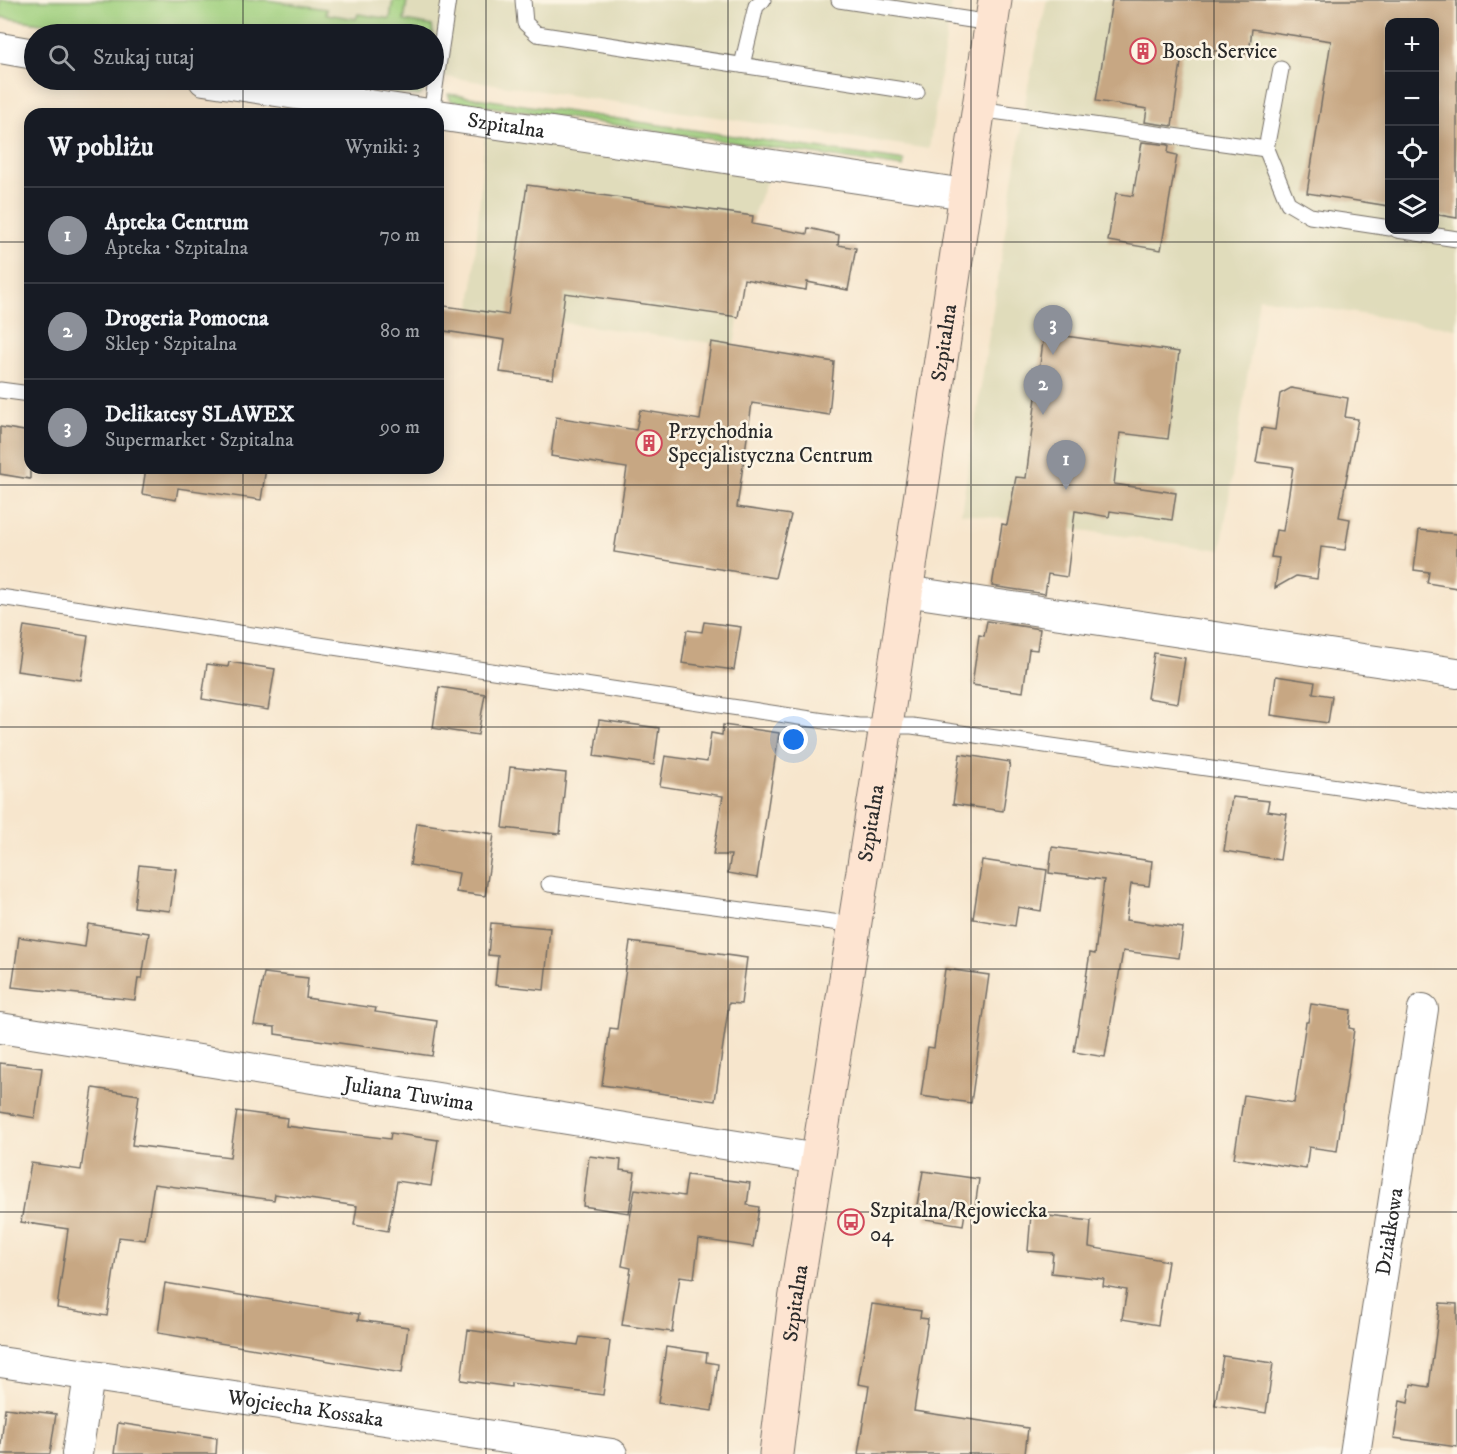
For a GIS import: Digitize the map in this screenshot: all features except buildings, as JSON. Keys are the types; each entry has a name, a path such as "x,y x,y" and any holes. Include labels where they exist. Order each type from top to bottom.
{"street":[{"name":"Szpitalna","path":"776,1454 794,1307 886,726 993,12"},
{"path":"0,48 24,52"},
{"path":"270,90 390,108"},
{"name":"Szpitalna","path":"444,116 965,194"},
{"path":"905,591 1457,673"},
{"name":"Działkowa","path":"1355,1454 1423,1009"},
{"name":"Juliana Tuwima","path":"0,1028 818,1159"},
{"name":"Wojciecha Kossaka","path":"0,1362 612,1454"},
{"path":"77,1454 88,1376"}],"lane":[{"path":"444,25 448,0"},
{"path":"523,0 525,23 537,34 917,92"},
{"path":"742,65 756,6 763,0"},
{"path":"839,0 993,12"},
{"path":"1281,69 1266,149 1288,203 1310,216 1385,227"},
{"path":"431,108 434,90"},
{"path":"978,109 1266,149"},
{"path":"1424,234 1457,239"},
{"path":"0,390 24,393"},
{"path":"0,597 858,726 912,726 1457,804"},
{"path":"549,884 855,925"}],"shaded area":[{"path":"45,0 952,0 929,149 444,76 444,24 320,24"},
{"path":"1047,0 1457,0 1457,329 1259,298 1221,550 961,513 1028,86"},
{"path":"485,134 768,177 753,216 734,346 471,310"}],"green space":[{"path":"0,0 267,0 327,9 326,14 356,19 358,14 390,19 393,0 407,0 404,21 421,24 47,24 0,17"},
{"path":"378,90 425,90 419,96"},
{"path":"448,94 904,161 903,167 451,101"}],"place":[{"name":"Bosch Service","path":"1143,51"},
{"name":"Delikatesy SLAWEX","path":"1053,355"},
{"name":"Drogeria Pomocna","path":"1043,415"},
{"name":"Przychodnia Specjalistyczna Centrum","path":"649,443"},
{"name":"Apteka Centrum","path":"1066,490"},
{"name":"Szpitalna/Rejowiecka 04","path":"851,1222"}]}
